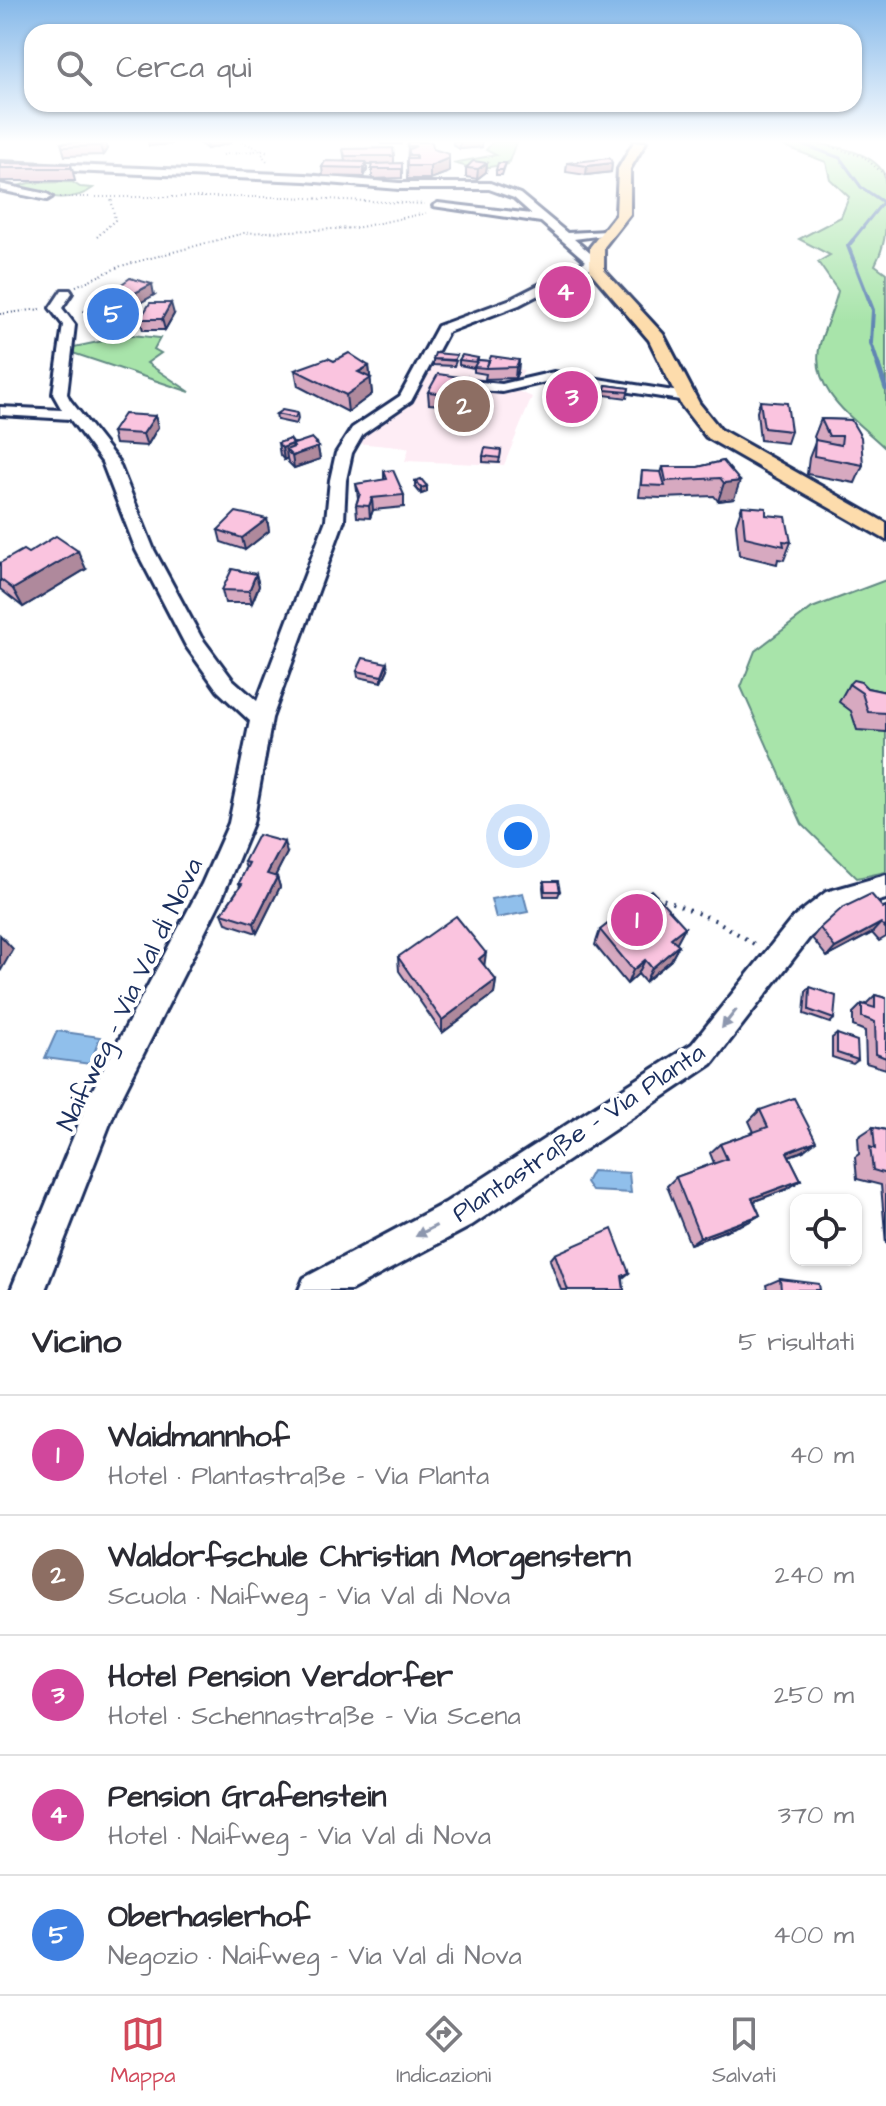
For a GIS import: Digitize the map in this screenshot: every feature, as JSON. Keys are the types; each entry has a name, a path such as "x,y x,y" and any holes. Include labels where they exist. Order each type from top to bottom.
{"main road":[{"name":"Naifweg - Via Val di Nova","path":"596,255 623,214 623,202"},
{"path":"596,255 609,288 657,338 686,397 713,433 886,533"}],"street":[{"path":"525,202 568,238 596,255"},
{"path":"436,208 546,219"},
{"path":"568,238 607,234"},
{"name":"Naifweg - Via Val di Nova","path":"28,1290 104,1100 212,892 241,823 261,718 335,520 336,487 351,438 371,420 398,407 406,398 443,329 515,302 596,255"},
{"path":"66,293 56,308 69,325 69,348 60,394 110,461 145,550 193,641 225,685 261,718"},
{"path":"471,385 502,388 554,376 686,397"},
{"path":"0,411 75,415"},
{"name":"Plantastraße - Via Planta","path":"316,1290 457,1215 702,1054 801,928 835,901 886,887"}],"path":[{"path":"97,237 115,220 112,202"},
{"path":"383,202 436,208"},
{"path":"66,293 121,266 244,233 356,228 436,208"},
{"path":"0,314 56,308"},
{"path":"643,895 662,896 717,921 776,957"}],"shaded area":[{"path":"434,356 524,370 513,389 532,397 504,465 405,461 409,448 356,443 370,426 390,414"}],"green space":[{"path":"847,202 886,202 885,232 875,265 886,273 886,449 837,403 821,376 818,361 820,344 838,291 818,262 830,255 799,239 841,217"},
{"path":"132,335 160,338 154,349 161,353 147,363 190,392 73,353 68,355 69,348"},
{"path":"886,580 886,872 857,878 802,824 741,687 755,651 812,608"}],"water":[{"path":"523,893 528,912 496,918 491,899"},
{"path":"57,1031 100,1037 90,1064 45,1058"},
{"path":"592,1171 629,1173 631,1193 592,1191 586,1182"}],"building":[{"path":"565,275 588,278 585,286 560,284"},
{"path":"130,278 152,284 133,294 112,291"},
{"path":"114,291 136,295 122,306 130,308 118,317 85,311"},
{"path":"150,303 171,303 162,319 140,319"},
{"path":"349,353 369,366 358,372 371,378 346,395 295,370 328,358 334,361"},
{"path":"435,353 457,355 454,360 433,359"},
{"path":"462,355 478,358 476,362 459,360"},
{"path":"491,356 519,360 516,367 486,368"},
{"path":"478,360 489,361 486,368 474,367"},
{"path":"555,372 587,378 584,391 550,386"},
{"path":"438,374 467,378 464,388 456,395 428,392"},
{"path":"606,385 629,388 628,392 605,390"},
{"path":"760,401 787,403 791,431 764,428"},
{"path":"282,410 297,413 295,418 276,414"},
{"path":"124,414 155,416 143,434 112,432"},
{"path":"821,419 851,420 861,437 863,465 814,456 815,440 841,445 842,436 829,436"},
{"path":"312,438 319,447 292,456 286,450 294,447 292,444 282,448 278,443 290,439 294,444"},
{"path":"485,448 501,450 500,458 483,456"},
{"path":"723,461 740,481 724,483 720,478 666,481 663,467 698,467"},
{"path":"393,470 404,495 372,498 369,506 356,505 360,494 356,484 387,479 384,471"},
{"path":"642,471 661,472 665,486 641,485"},
{"path":"421,479 427,486 421,488 415,481"},
{"path":"742,506 766,508 766,515 786,517 791,542 783,541 784,546 745,537"},
{"path":"236,512 267,519 242,538 218,530"},
{"path":"56,536 78,551 13,589 0,579 0,563 23,550 28,553"},
{"path":"232,569 256,574 249,591 222,590"},
{"path":"363,658 387,663 382,676 357,671"},
{"path":"853,680 867,688 886,692 886,713 868,712 862,693 849,684"},
{"path":"258,835 284,842 267,874 277,877 254,923 222,913 242,884 239,883 249,863 244,862"},
{"path":"544,881 558,881 560,891 545,891"},
{"path":"651,890 685,927 671,938 679,945 652,968 645,960 633,970 600,930"},
{"path":"871,894 883,908 886,906 886,929 881,923 835,948 820,928 842,908"},
{"path":"456,916 486,953 479,959 496,980 442,1020 398,957"},
{"path":"810,987 836,996 834,1019 809,1010"},
{"path":"875,995 886,998 886,1058 876,1054 875,1022 862,1017 862,1004 875,1008"},
{"path":"837,1034 857,1041 858,1060 837,1053"},
{"path":"794,1098 816,1141 787,1152 801,1180 752,1198 760,1215 700,1237 676,1177 727,1159 720,1144 768,1127 760,1110"},
{"path":"873,1127 886,1130 886,1174 873,1170 870,1147 875,1149"},
{"path":"612,1229 629,1273 622,1276 624,1290 568,1290 555,1254"},
{"path":"780,1279 819,1284 820,1290 781,1290"}],"waterway":[{"path":"851,242 883,202"},
{"path":"853,240 848,246 873,310 871,343 879,367"},
{"path":"878,365 886,389"}],"place":[{"name":"Pension Grafenstein","path":"565,292"},
{"name":"Oberhaslerhof","path":"113,314"},
{"name":"Hotel Pension Verdorfer","path":"572,397"},
{"name":"Waldorfschule Christian Morgenstern","path":"464,406"},
{"name":"Waidmannhof","path":"637,920"}]}
